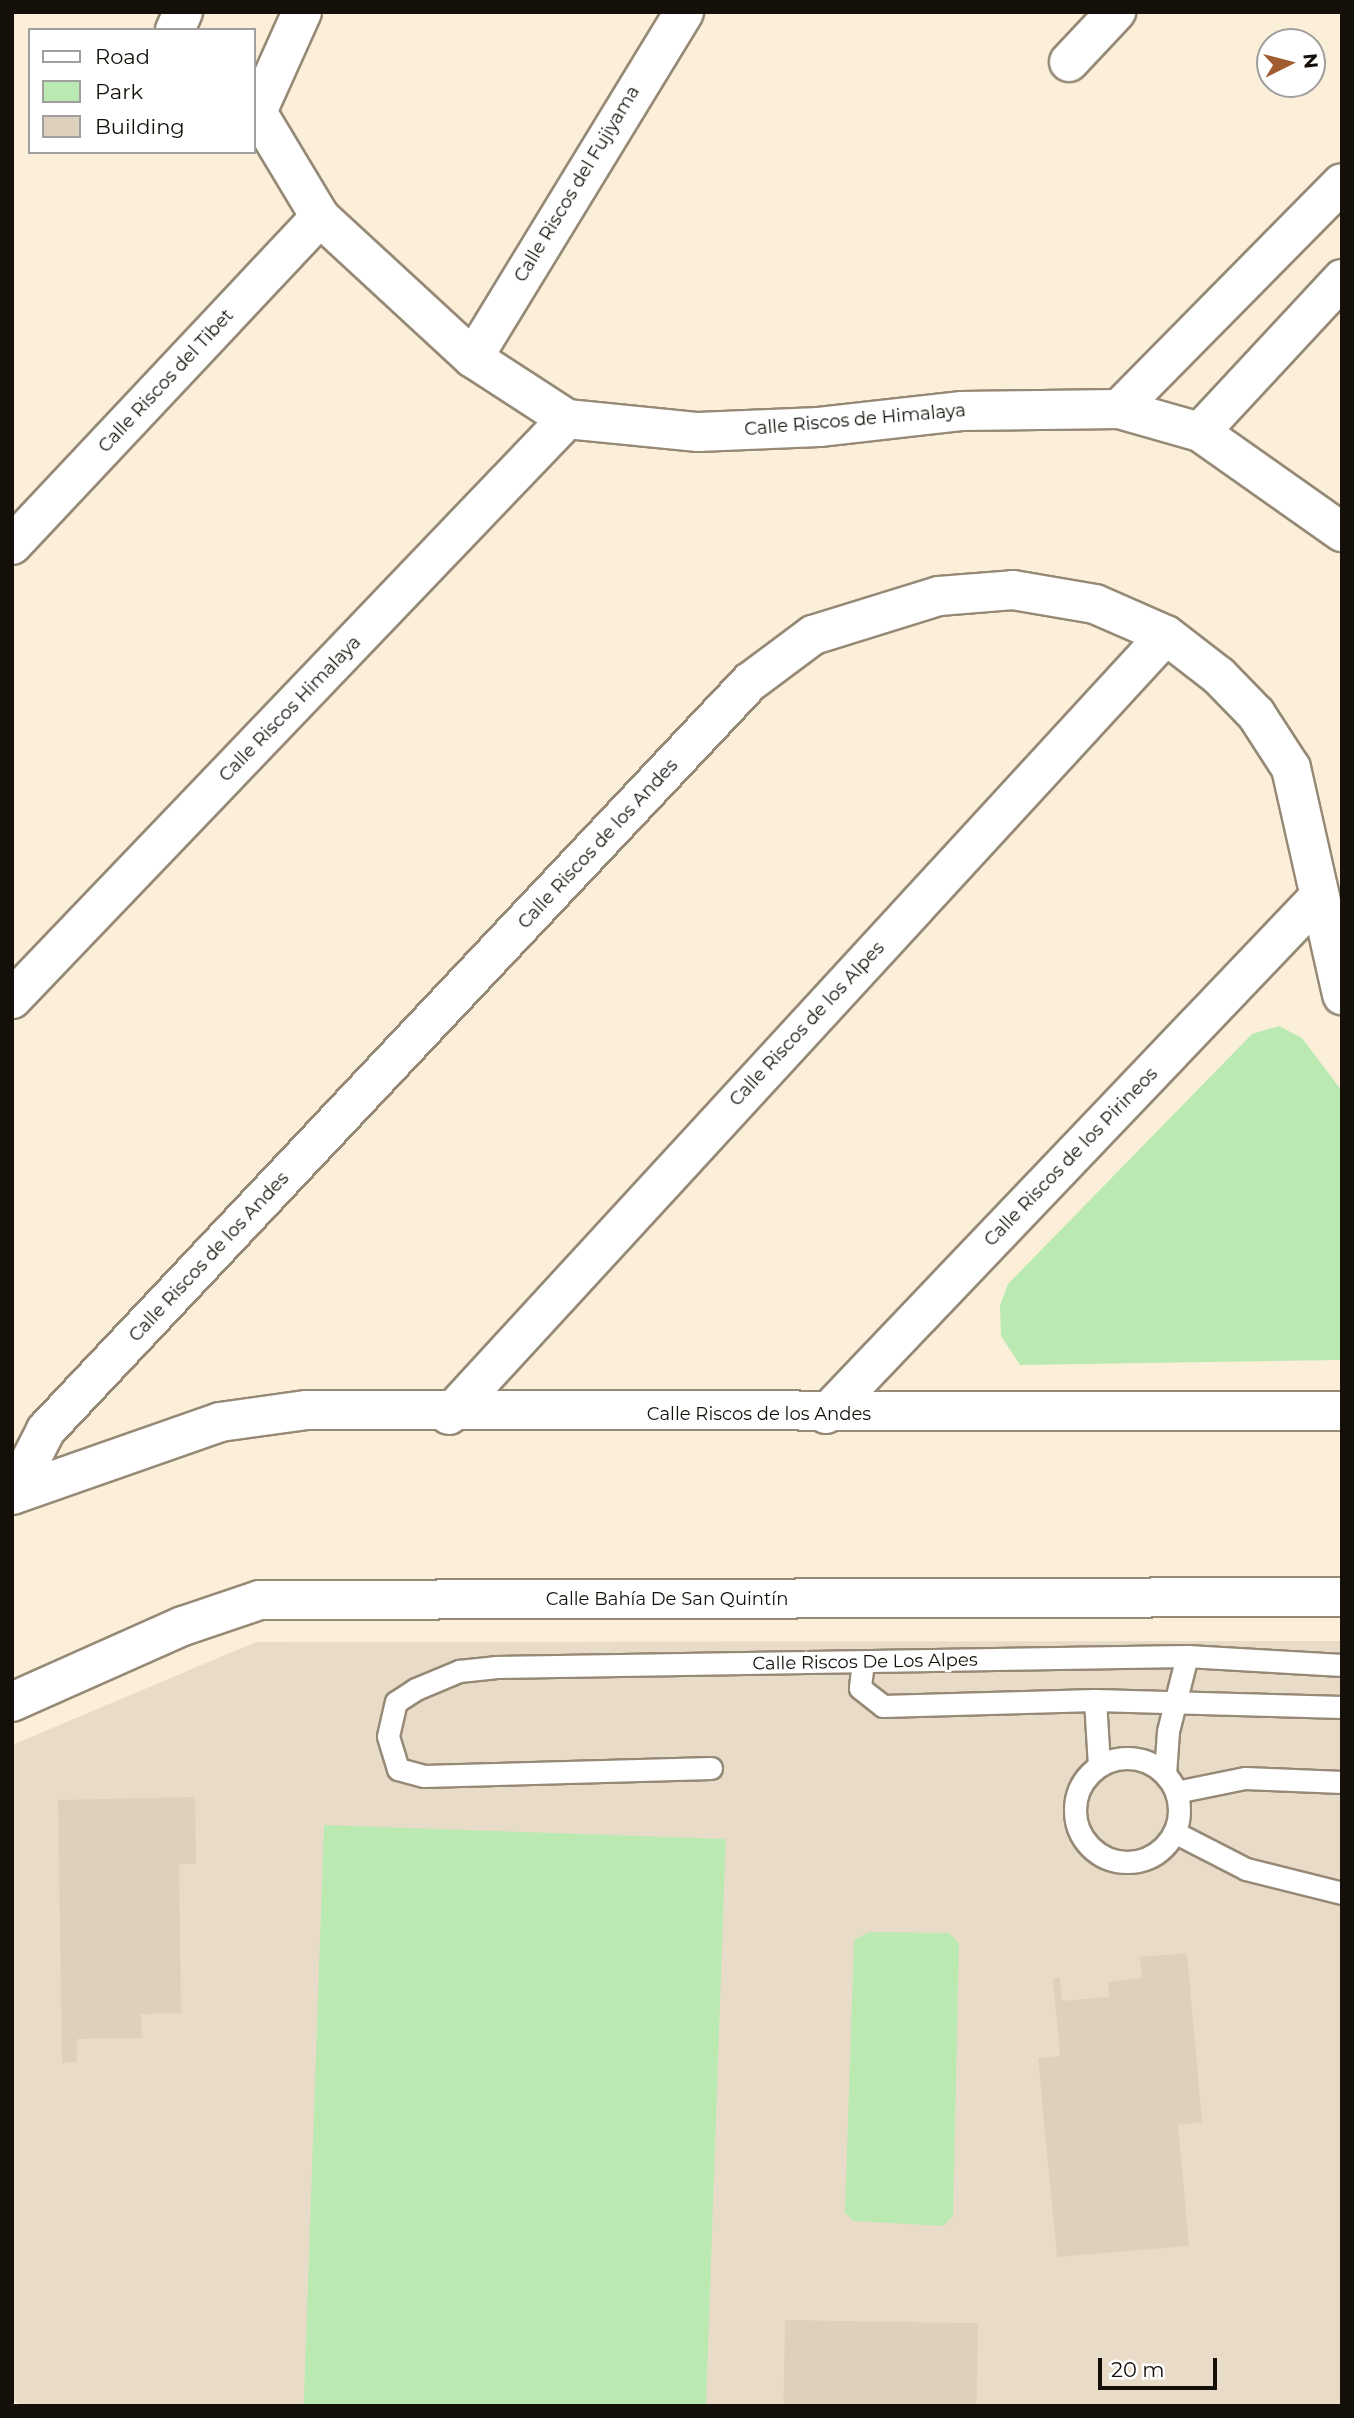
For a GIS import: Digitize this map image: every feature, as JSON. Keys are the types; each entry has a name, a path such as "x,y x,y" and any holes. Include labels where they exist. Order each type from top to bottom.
{"street":[{"path":"176,28 183,12"},
{"name":"Calle Riscos del Fujiyama","path":"473,358 684,12"},
{"path":"1069,62 1116,12"},
{"path":"256,108 290,16"},
{"name":"Calle Riscos de Himalaya","path":"256,113 320,218 473,358 567,419 698,432 961,411 1119,409 1200,432 1342,532"},
{"path":"1119,409 1342,183"},
{"name":"Calle Riscos del Tibet","path":"12,545 320,218"},
{"path":"1200,432 1342,279"},
{"name":"Calle Riscos Himalaya","path":"12,999 567,419"},
{"name":"Calle Riscos de los Andes","path":"13,1494 28,1454 46,1430 750,682 786,652 874,613 939,596 1013,590 1095,604 1166,635 1219,676 1256,714 1291,768 1316,900 1342,995"},
{"name":"Calle Riscos de los Alpes","path":"449,1415 1166,635"},
{"name":"Calle Riscos de los Pirineos","path":"826,1414 1316,900"},
{"name":"Calle Riscos de los Andes","path":"13,1494 220,1422 307,1410 449,1415 1342,1411"},
{"name":"Calle Bahía De San Quintín","path":"12,1702 183,1626 260,1600 1342,1597"}],"lane":[{"name":"Calle Riscos De Los Alpes","path":"711,1768 407,1773 398,1769 388,1746 396,1702 433,1680 495,1667 1187,1656 1342,1665"},
{"path":"1187,1656 1175,1700 1170,1783 1174,1832 1150,1857 1133,1862 1115,1862 1086,1843 1076,1819 1077,1792 1100,1766 1134,1758 1170,1783 1245,1778 1342,1782"},
{"path":"863,1662 860,1688 883,1706 1175,1700 1342,1707"},
{"path":"1094,1700 1100,1766"},
{"path":"1174,1832 1246,1869 1342,1893"}],"shaded area":[{"path":"1342,1641 1342,2406 23,2406 12,2400 12,1745 256,1642"}],"green space":[{"path":"1279,1026 1302,1038 1342,1091 1342,1360 1020,1365 1001,1336 1000,1305 1008,1284 1252,1034"},
{"path":"324,1825 726,1839 706,2406 304,2406"},
{"path":"869,1932 949,1933 959,1943 953,2216 943,2226 853,2221 845,2212 854,1940"}],"building":[{"path":"195,1797 196,1864 179,1864 181,2013 141,2014 142,2038 77,2039 77,2062 62,2063 58,1800"},
{"path":"1187,1953 1202,2122 1178,2125 1189,2246 1057,2257 1038,2058 1060,2056 1053,1979 1060,1978 1062,2001 1109,1997 1108,1982 1142,1978 1140,1957"},
{"path":"785,2320 978,2323 977,2406 783,2406"}]}
